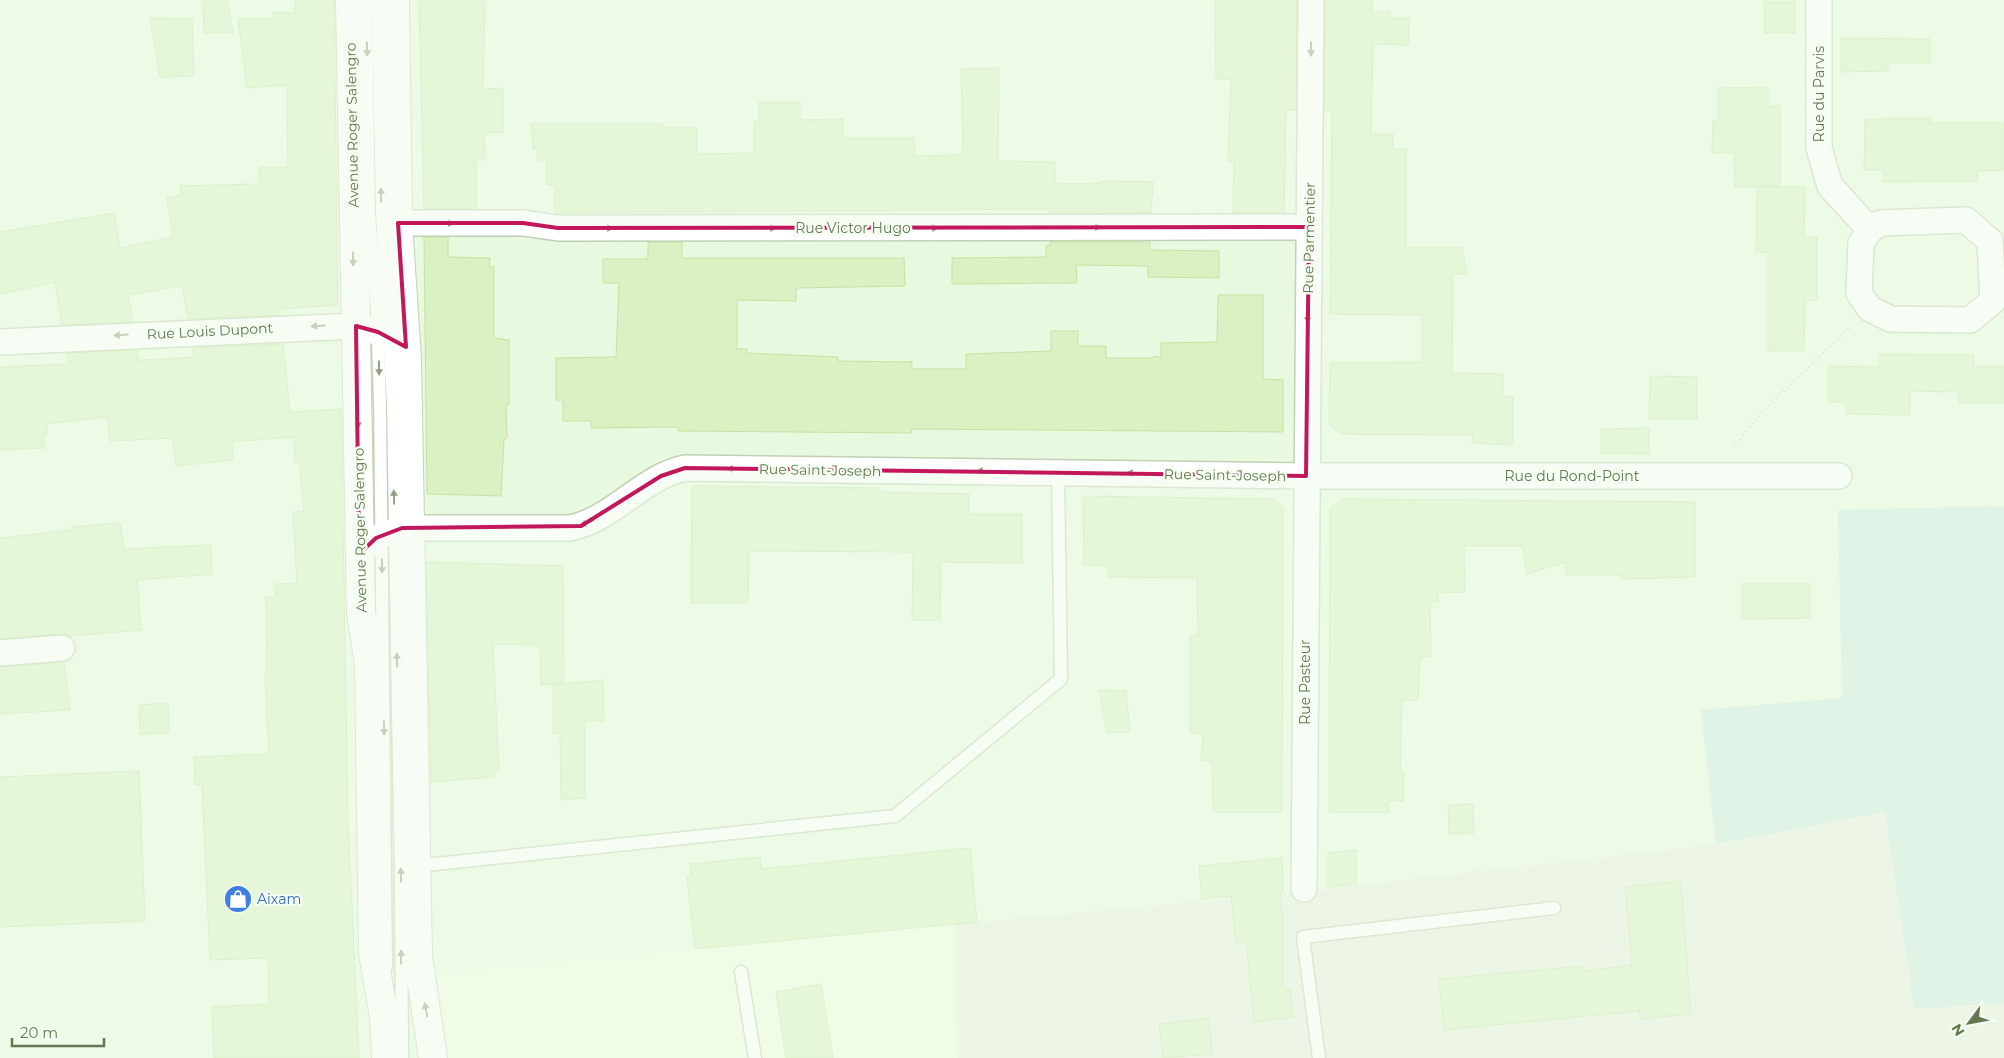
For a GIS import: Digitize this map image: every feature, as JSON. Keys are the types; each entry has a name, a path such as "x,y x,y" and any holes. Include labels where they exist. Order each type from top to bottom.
{"main road":[{"name":"Avenue Roger Salengro","path":"350,0 353,262 383,339 416,866 419,965 433,1058"},
{"name":"Avenue Roger Salengro","path":"386,1058 385,1031 373,953 369,666 361,612 359,554 398,223 395,0"}],"street":[{"name":"Rue Parmentier","path":"1306,476 1311,0"},
{"name":"Rue du Parvis","path":"1819,0 1819,148 1830,186 1870,230"},
{"path":"1966,220 1990,241 1993,301 1970,320 1891,319 1870,309 1859,294 1861,242 1870,230 1880,223 1966,220"},
{"name":"Rue Victor Hugo","path":"398,223 523,223 558,228 1309,227"},
{"name":"Rue Louis Dupont","path":"0,342 383,339"},
{"name":"Rue Saint-Joseph","path":"395,531 570,528 600,517 661,476 685,468 1306,476"},
{"name":"Rue du Rond-Point","path":"1306,476 1839,476"},
{"name":"Rue Pasteur","path":"1304,889 1306,476"},
{"path":"359,554 370,542 395,531"},
{"path":"0,653 62,648"}],"lane":[{"path":"366,0 369,212 383,339 395,531 402,888 402,1058"},
{"path":"378,0 383,339"},
{"path":"416,866 896,816 1061,679 1058,472"},
{"path":"385,1031 395,531"},
{"path":"1319,1058 1303,937 1554,908"},
{"path":"742,972 755,1058"}],"path":[{"path":"1709,476 1759,415 1870,309"}],"highlighted area":[{"path":"398,223 523,223 558,228 1309,227 1306,476 685,468 661,476 581,526 402,528 376,538 359,554 356,326 378,332 406,347"}],"shaded area":[{"path":"0,0 2004,0 2004,506 1838,510 1842,698 1701,710 1716,844 1293,892 436,974 439,1058 0,1058"},
{"path":"2004,506 2004,1058 957,1058 955,924 1293,892 1715,844 1701,710 1842,698 1838,510"},
{"path":"2004,506 2004,1003 1914,1009 1885,812 1716,844 1701,710 1842,698 1838,510"},
{"path":"955,924 957,1058 439,1058 436,974"}],"building":[{"path":"203,0 227,0 233,33 204,33"},
{"path":"295,0 334,0 338,305 280,309 280,315 188,319 182,286 128,295 133,322 62,325 55,282 0,294 0,232 114,213 120,248 173,237 167,198 181,195 180,186 260,184 259,167 288,167 287,85 247,88 238,19 273,19 273,12 295,13"},
{"path":"419,0 485,0 483,89 503,88 503,132 484,133 485,160 476,160 476,209 424,209"},
{"path":"1215,0 1297,0 1296,110 1286,110 1284,213 1233,213 1234,161 1228,161 1231,79 1216,79"},
{"path":"1325,0 1372,0 1372,12 1390,12 1390,18 1409,18 1409,45 1373,44 1371,134 1393,134 1393,149 1406,149 1406,247 1462,247 1467,274 1453,274 1452,373 1503,374 1503,396 1513,397 1513,445 1472,443 1473,435 1340,434 1329,423 1330,363 1422,362 1422,315 1330,314 1332,110 1325,110"},
{"path":"1764,2 1795,2 1795,33 1765,33"},
{"path":"150,18 192,19 194,76 160,77"},
{"path":"1841,38 1930,39 1930,63 1888,63 1888,71 1841,72"},
{"path":"999,68 998,161 1055,162 1055,184 1102,183 1102,181 1153,182 1151,213 1049,213 1049,209 555,213 555,185 547,185 547,160 537,160 537,149 533,149 531,124 663,124 663,128 697,128 697,154 754,153 754,121 759,121 759,102 800,102 800,120 843,119 843,138 914,138 915,156 963,155 961,69"},
{"path":"1768,87 1768,106 1780,106 1780,186 1735,187 1734,153 1712,153 1713,120 1718,121 1718,88"},
{"path":"1930,118 1930,123 2004,123 2004,170 1977,171 1978,181 1883,182 1883,170 1864,170 1865,120"},
{"path":"1757,187 1805,187 1804,237 1817,237 1817,300 1805,300 1804,351 1768,351 1768,252 1756,252"},
{"path":"424,237 448,237 448,257 490,258 489,267 494,267 494,338 509,340 509,405 506,405 507,438 504,439 501,496 427,494"},
{"path":"648,242 682,242 682,258 904,258 905,286 796,288 796,301 737,300 737,349 747,349 747,353 838,357 838,361 912,362 912,369 966,369 966,354 1051,351 1051,331 1078,331 1078,346 1106,346 1106,358 1161,357 1161,343 1217,342 1218,295 1263,295 1263,379 1283,380 1283,432 912,429 911,433 678,431 678,427 591,428 591,421 563,421 563,400 556,400 556,358 616,357 619,283 603,283 603,259 648,259"},
{"path":"1050,242 1150,242 1150,250 1219,251 1219,278 1148,277 1148,266 1076,265 1077,283 952,284 952,258 1046,257 1046,246 1050,246"},
{"path":"283,344 290,412 341,409 348,822 359,1058 214,1058 212,1007 269,1004 268,958 210,960 202,785 195,785 194,757 269,754 265,674 267,674 266,597 276,597 275,584 297,583 293,512 304,511 299,461 295,462 294,437 232,442 233,460 176,466 173,438 110,441 107,417 47,424 47,434 43,435 45,448 0,450 0,367 69,364 67,353 137,350 139,360 164,359 194,357 192,348"},
{"path":"1879,354 1974,355 1973,366 2004,366 2004,403 1959,403 1959,392 1910,391 1910,415 1846,414 1846,402 1828,402 1828,366 1879,367"},
{"path":"1650,376 1697,377 1697,419 1649,419"},
{"path":"1649,428 1649,454 1601,453 1601,429"},
{"path":"692,486 878,488 878,492 969,494 969,514 1022,514 1022,563 941,562 940,620 912,620 913,552 749,551 748,603 691,603"},
{"path":"1083,496 1274,499 1283,508 1282,812 1213,812 1212,761 1201,761 1203,733 1190,733 1190,635 1198,635 1197,578 1108,577 1108,565 1084,565"},
{"path":"1341,499 1695,502 1695,577 1622,579 1622,575 1566,575 1566,562 1527,574 1522,546 1464,546 1465,592 1438,593 1438,602 1430,602 1431,657 1420,657 1418,700 1402,700 1400,773 1404,773 1403,801 1388,801 1389,812 1329,812 1330,509"},
{"path":"120,523 124,549 211,545 212,574 137,580 141,630 0,639 0,538 71,530 71,527"},
{"path":"426,562 563,566 564,683 541,685 540,645 493,644 499,772 494,772 494,777 431,782"},
{"path":"1742,584 1810,584 1810,618 1742,619"},
{"path":"64,662 70,710 0,714 0,667"},
{"path":"603,680 604,721 585,721 585,798 561,800 560,733 553,733 553,685"},
{"path":"1099,690 1126,691 1130,732 1107,732"},
{"path":"168,703 169,733 140,734 139,705"},
{"path":"139,771 145,921 0,927 0,777"},
{"path":"1473,804 1474,833 1449,834 1448,805"},
{"path":"970,848 977,922 695,949 687,877 691,876 690,864 760,857 761,869"},
{"path":"1356,850 1356,884 1328,887 1328,853"},
{"path":"1282,858 1283,892 1280,892 1283,921 1283,989 1290,989 1293,1017 1254,1022 1246,942 1236,943 1231,896 1202,899 1199,866"},
{"path":"1681,881 1691,1014 1640,1019 1639,1011 1444,1030 1439,979 1582,966 1582,971 1632,965 1625,887"},
{"path":"821,984 833,1058 786,1058 776,992"},
{"path":"1209,1018 1212,1054 1163,1058 1159,1024"}],"place":[{"name":"Aixam","path":"238,899"}]}
